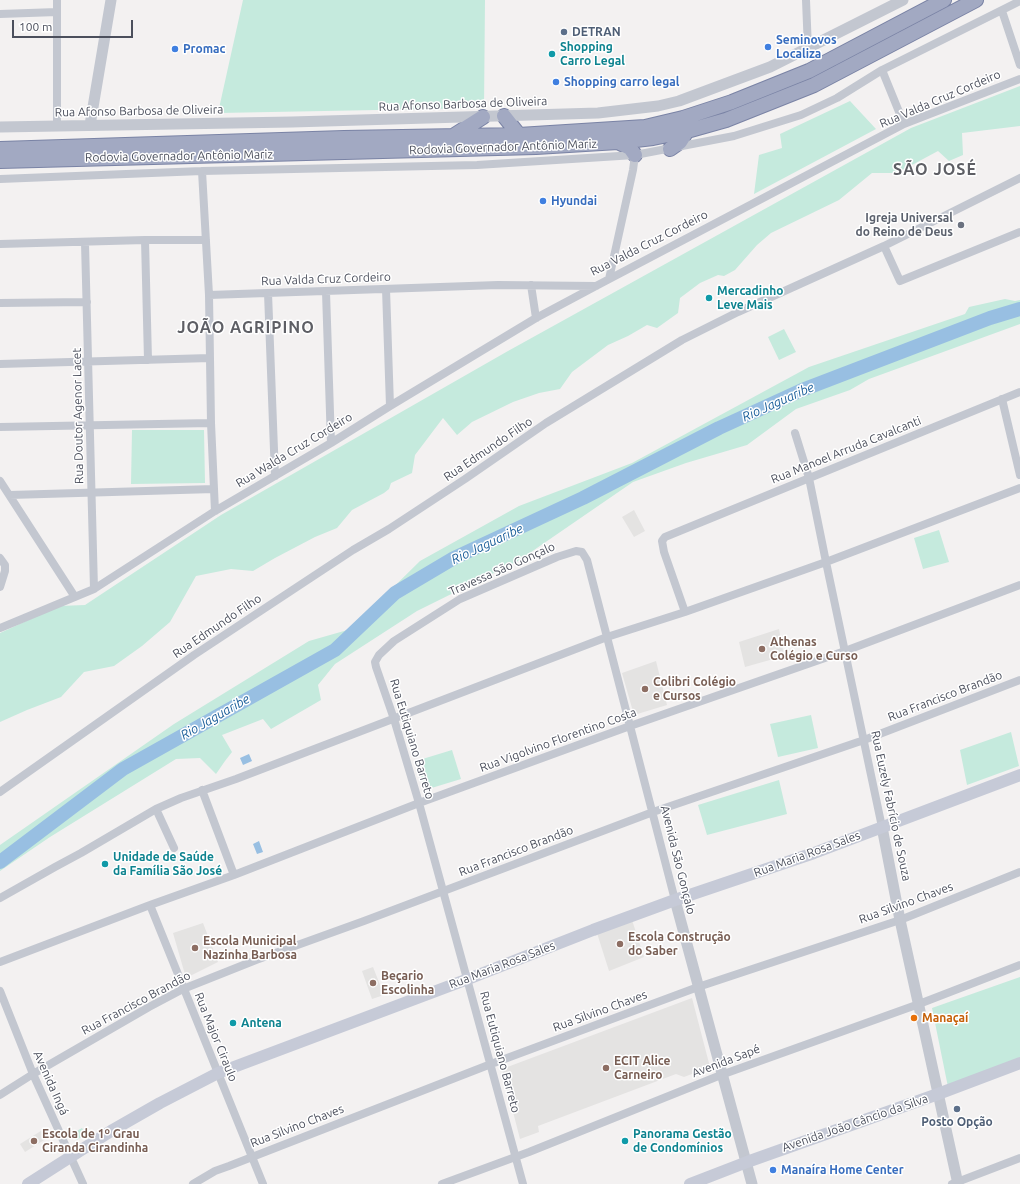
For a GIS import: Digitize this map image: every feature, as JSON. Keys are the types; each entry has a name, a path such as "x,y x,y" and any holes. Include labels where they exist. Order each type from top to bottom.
{"highway":[{"name":"Rodovia Governador Antônio Mariz","path":"0,149 344,138 519,135 645,127 683,118 732,102 809,71 944,0"},
{"name":"Rodovia Governador Antônio Mariz","path":"0,161 536,147 618,142 653,138 687,131 726,120 814,85 976,0"},
{"path":"504,116 519,135"},
{"path":"452,136 483,117"},
{"path":"670,149 680,142 687,131"},
{"path":"618,142 630,148 635,155"}],"main road":[{"name":"Rua Maria Rosa Sales","path":"28,1184 112,1131 160,1103 218,1073 468,979 593,930 675,900 814,853 1020,775"},
{"name":"Avenida João Câncio da Silva","path":"690,1184 746,1162 938,1094 1020,1063"}],"street":[{"path":"57,0 57,126"},
{"path":"90,125 111,0"},
{"path":"806,0 808,49"},
{"name":"Rua Afonso Barbosa de Oliveira","path":"0,127 483,117 598,113 668,104 770,67 903,0"},
{"path":"0,179 202,171 477,165 635,155 670,149 734,136 801,115 838,98 882,70 1020,1"},
{"path":"1002,11 1020,65"},
{"path":"0,14 57,12"},
{"path":"882,70 904,124"},
{"name":"Rua Valda Cruz Cordeiro","path":"209,295 326,292 498,284 596,286 904,124 1020,79"},
{"path":"609,279 635,155"},
{"path":"202,171 209,295 211,423 215,511"},
{"name":"Rua Edmundo Filho","path":"0,792 194,655 353,550 389,529 465,479 546,423 682,340 738,312 884,246 1020,178"},
{"path":"884,246 900,280 1020,232"},
{"path":"145,240 148,360"},
{"path":"0,244 206,240"},
{"name":"Rua Doutor Agenor Lacet","path":"85,243 94,589"},
{"path":"531,285 536,318"},
{"name":"Rua Walda Cruz Cordeiro","path":"0,628 94,589 215,511 331,443 536,318 596,286"},
{"path":"386,289 390,406"},
{"path":"326,292 331,443"},
{"path":"268,293 275,476"},
{"path":"0,303 87,302"},
{"path":"0,364 210,358"},
{"name":"Rua Manoel Arruda Cavalcanti","path":"685,612 662,544 663,538 1020,392"},
{"path":"1002,399 1020,475"},
{"path":"0,427 211,423"},
{"name":"Rua Euzely Fabrício de Souza","path":"794,433 810,478 900,920 956,1183"},
{"path":"0,481 75,597"},
{"path":"0,898 55,866 82,853 156,809 181,798 236,779 608,637 685,612 826,562 1020,488"},
{"path":"10,495 214,489"},
{"name":"Travessa São Gonçalo","path":"378,673 376,658 387,646 460,599 557,556 571,552 582,552 587,560 588,566"},
{"path":"0,558 5,565 0,587"},
{"name":"Avenida São Gonçalo","path":"588,566 608,637 721,1075 752,1184"},
{"name":"Rua Vigolvino Florentino Costa","path":"234,875 419,803 630,726 846,651 1020,585"},
{"name":"Rua Eutiquiano Barreto","path":"378,673 394,719 444,891 523,1184"},
{"name":"Rua Francisco Brandão","path":"0,1095 114,1027 183,989 256,960 653,812 864,740 1020,680"},
{"path":"0,962 150,904 234,875 202,790"},
{"path":"156,809 174,848"},
{"name":"Rua Silvino Chaves","path":"193,1184 215,1171 491,1064 698,987 900,920 1020,872"},
{"name":"Rua Major Ciraulo","path":"150,904 183,989 263,1184"},
{"name":"Avenida Sapé","path":"442,1184 721,1075 919,1004 1020,965"},
{"name":"Avenida Ingá","path":"0,991 33,1074 82,1184"},
{"path":"956,1183 1020,1158"}],"shaded area":[{"path":"634,510 645,531 634,537 622,517"},
{"name":"Athenas Colégio e Curso","path":"779,629 784,656 745,667 739,642"},
{"name":"Colibri Colégio e Cursos","path":"656,661 667,705 634,715 622,673"},
{"name":"Escola Construção do Saber","path":"632,920 644,957 609,971 596,930"},
{"name":"Escola Municipal Nazinha Barbosa","path":"203,923 218,962 186,978 173,933"},
{"name":"Beçario Escolinha","path":"373,967 384,995 372,999 362,971"},
{"name":"ECIT Alice Carneiro","path":"692,998 710,1067 684,1077 676,1074 538,1126 539,1132 520,1139 502,1069"},
{"name":"Escola de 1º Grau Ciranda Cirandinha","path":"44,1129 49,1137 25,1152 20,1144"}],"green space":[{"path":"243,0 485,0 484,108 218,113"},
{"path":"1020,86 1020,126 962,133 963,155 949,161 938,151 897,173 872,173 839,200 771,233 757,245 735,270 724,276 718,275 700,283 680,298 678,313 657,328 647,325 608,345 572,372 560,389 539,393 513,402 472,422 457,435 443,418 415,455 412,473 391,483 389,489 384,493 352,510 337,528 315,537 253,571 231,569 196,576 170,622 142,646 114,666 84,672 61,697 0,722 0,633 59,606 85,605 221,515 508,351 911,128"},
{"path":"850,101 876,129 754,194 759,155 782,148 780,134"},
{"path":"1005,299 1015,301 1020,300 1020,324 869,379 850,390 796,409 747,445 686,463 633,482 518,561 417,611 335,664 318,685 321,700 271,729 263,719 222,735 232,752 216,774 200,758 176,759 50,837 0,871 0,845 174,724 309,641 351,629 420,561 519,506 632,463 809,367 965,314 969,307"},
{"path":"784,329 796,352 779,360 768,337"},
{"path":"132,430 204,430 205,483 131,484"},
{"path":"939,530 949,562 923,569 914,538"},
{"path":"811,715 818,748 778,757 770,724"},
{"path":"1011,732 1019,766 967,785 960,750"},
{"path":"452,750 461,779 425,790 416,761"},
{"path":"779,780 787,814 707,835 698,805"},
{"path":"1020,977 1020,1059 948,1087 932,1008"},
{"path":"82,1128 86,1134 77,1140 73,1133"}],"water":[{"path":"249,754 252,761 243,765 240,758"},
{"path":"259,841 263,852 257,854 253,844"}],"waterway":[{"name":"Rio Jaguaribe","path":"0,862 123,769 335,650 395,593 454,558 583,498 719,428 802,390 990,318 1020,309"}],"place":[{"name":"DETRAN","path":"564,32"},
{"name":"Seminovos Localiza","path":"768,47"},
{"name":"Promac","path":"175,49"},
{"name":"Shopping Carro Legal","path":"552,54"},
{"name":"Shopping carro legal","path":"556,82"},
{"name":"Hyundai","path":"543,201"},
{"name":"Igreja Universal do Reino de Deus","path":"961,225"},
{"name":"Mercadinho Leve Mais","path":"709,298"},
{"name":"Athenas Colégio e Curso","path":"762,649"},
{"name":"Colibri Colégio e Cursos","path":"645,689"},
{"name":"Unidade de Saúde da Família São José","path":"105,864"},
{"name":"Escola Construção do Saber","path":"620,944"},
{"name":"Escola Municipal Nazinha Barbosa","path":"195,948"},
{"name":"Beçario Escolinha","path":"373,983"},
{"name":"Manaçaí","path":"914,1018"},
{"name":"Antena","path":"233,1023"},
{"name":"ECIT Alice Carneiro","path":"606,1068"},
{"name":"Posto Opção","path":"957,1109"},
{"name":"Escola de 1º Grau Ciranda Cirandinha","path":"34,1141"},
{"name":"Panorama Gestão de Condomínios","path":"625,1141"},
{"name":"Manaíra Home Center","path":"773,1170"}],"district":[{"name":"SÃO JOSÉ","path":"935,170"},
{"name":"JOÃO AGRIPINO","path":"246,328"}]}
